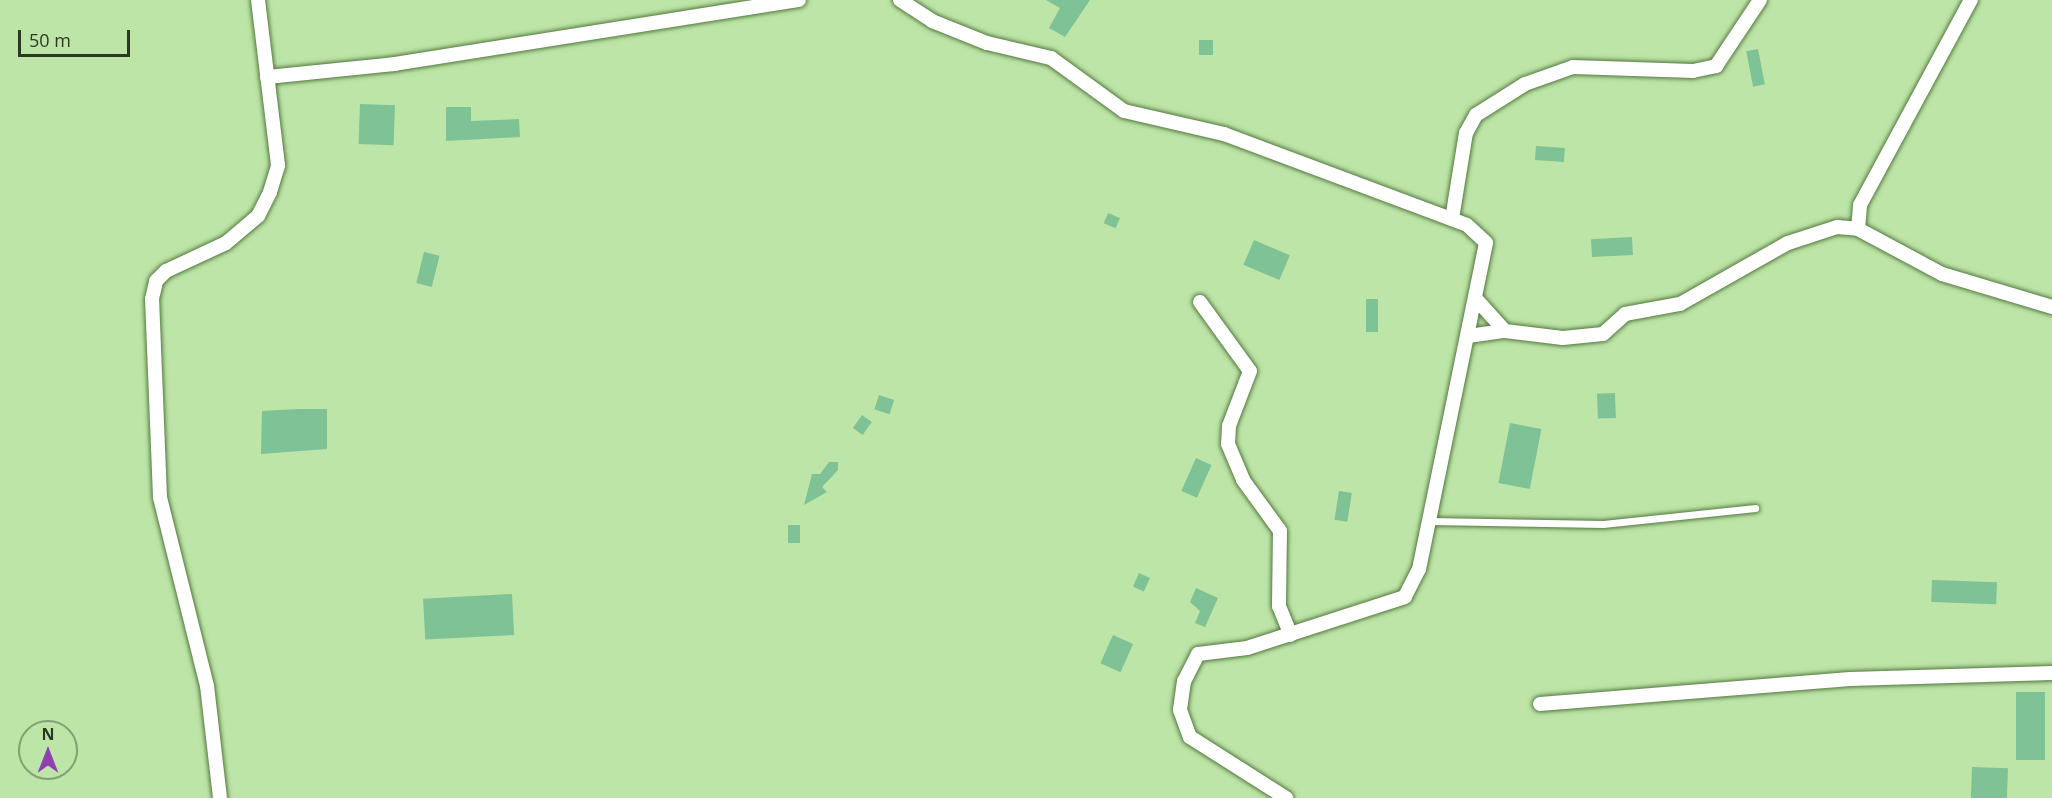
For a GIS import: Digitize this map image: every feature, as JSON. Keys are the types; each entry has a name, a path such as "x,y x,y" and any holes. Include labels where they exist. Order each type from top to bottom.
{"street":[{"path":"220,798 207,686 160,498 152,299 156,281 176,262 226,243 258,216 278,165 258,0"},
{"path":"267,77 394,64 799,0"},
{"path":"900,0 932,21 987,43 1051,58 1124,111 1224,134 1452,219 1486,243 1430,521 1419,569 1405,597 1247,648 1198,654 1181,695 1182,725 1190,737 1260,791 1286,798"},
{"path":"1452,219 1466,133 1476,115 1525,84 1573,67 1693,71 1716,66 1760,0"},
{"path":"1858,230 1863,199 1971,0"},
{"path":"1468,336 1505,331 1563,338 1603,334 1625,314 1680,304 1815,232 1858,230 1942,274 2052,307"},
{"path":"1476,299 1505,331"},
{"path":"1200,302 1250,371 1229,426 1228,444 1243,480 1280,531 1280,606 1291,635"},
{"path":"1540,704 1850,679 2052,672"}],"lane":[{"path":"1430,521 1602,524 1755,508"}],"building":[{"path":"1046,0 1090,0 1065,37 1049,28 1060,8"},
{"path":"1199,40 1213,40 1213,55 1199,55"},
{"path":"1758,49 1765,84 1753,87 1746,51"},
{"path":"360,104 395,105 394,145 359,144"},
{"path":"446,107 471,107 471,121 519,119 520,137 446,141"},
{"path":"1536,146 1565,148 1564,162 1535,160"},
{"path":"1108,213 1120,218 1116,228 1104,223"},
{"path":"1632,237 1633,255 1592,257 1591,239"},
{"path":"1254,240 1290,255 1279,280 1243,265"},
{"path":"424,252 440,256 432,287 416,283"},
{"path":"1366,299 1378,299 1378,332 1366,332"},
{"path":"1615,393 1616,418 1598,419 1597,394"},
{"path":"879,395 894,400 890,414 874,409"},
{"path":"327,409 327,449 261,454 262,411"},
{"path":"862,415 872,422 863,435 853,428"},
{"path":"1510,423 1541,429 1530,489 1498,483"},
{"path":"1196,458 1212,465 1197,498 1181,491"},
{"path":"829,462 838,462 838,470 822,487 827,492 804,505 812,474 820,474"},
{"path":"1339,491 1352,493 1347,522 1334,520"},
{"path":"788,525 800,525 800,543 788,543"},
{"path":"1139,573 1150,578 1144,592 1133,587"},
{"path":"1932,580 1997,582 1996,604 1931,602"},
{"path":"1196,588 1218,598 1205,627 1195,623 1200,611 1190,602"},
{"path":"512,594 514,635 425,640 423,599"},
{"path":"1113,635 1133,644 1120,672 1100,663"},
{"path":"2016,692 2045,692 2045,760 2016,760"},
{"path":"1972,767 2008,768 2007,798 1971,798"}]}
